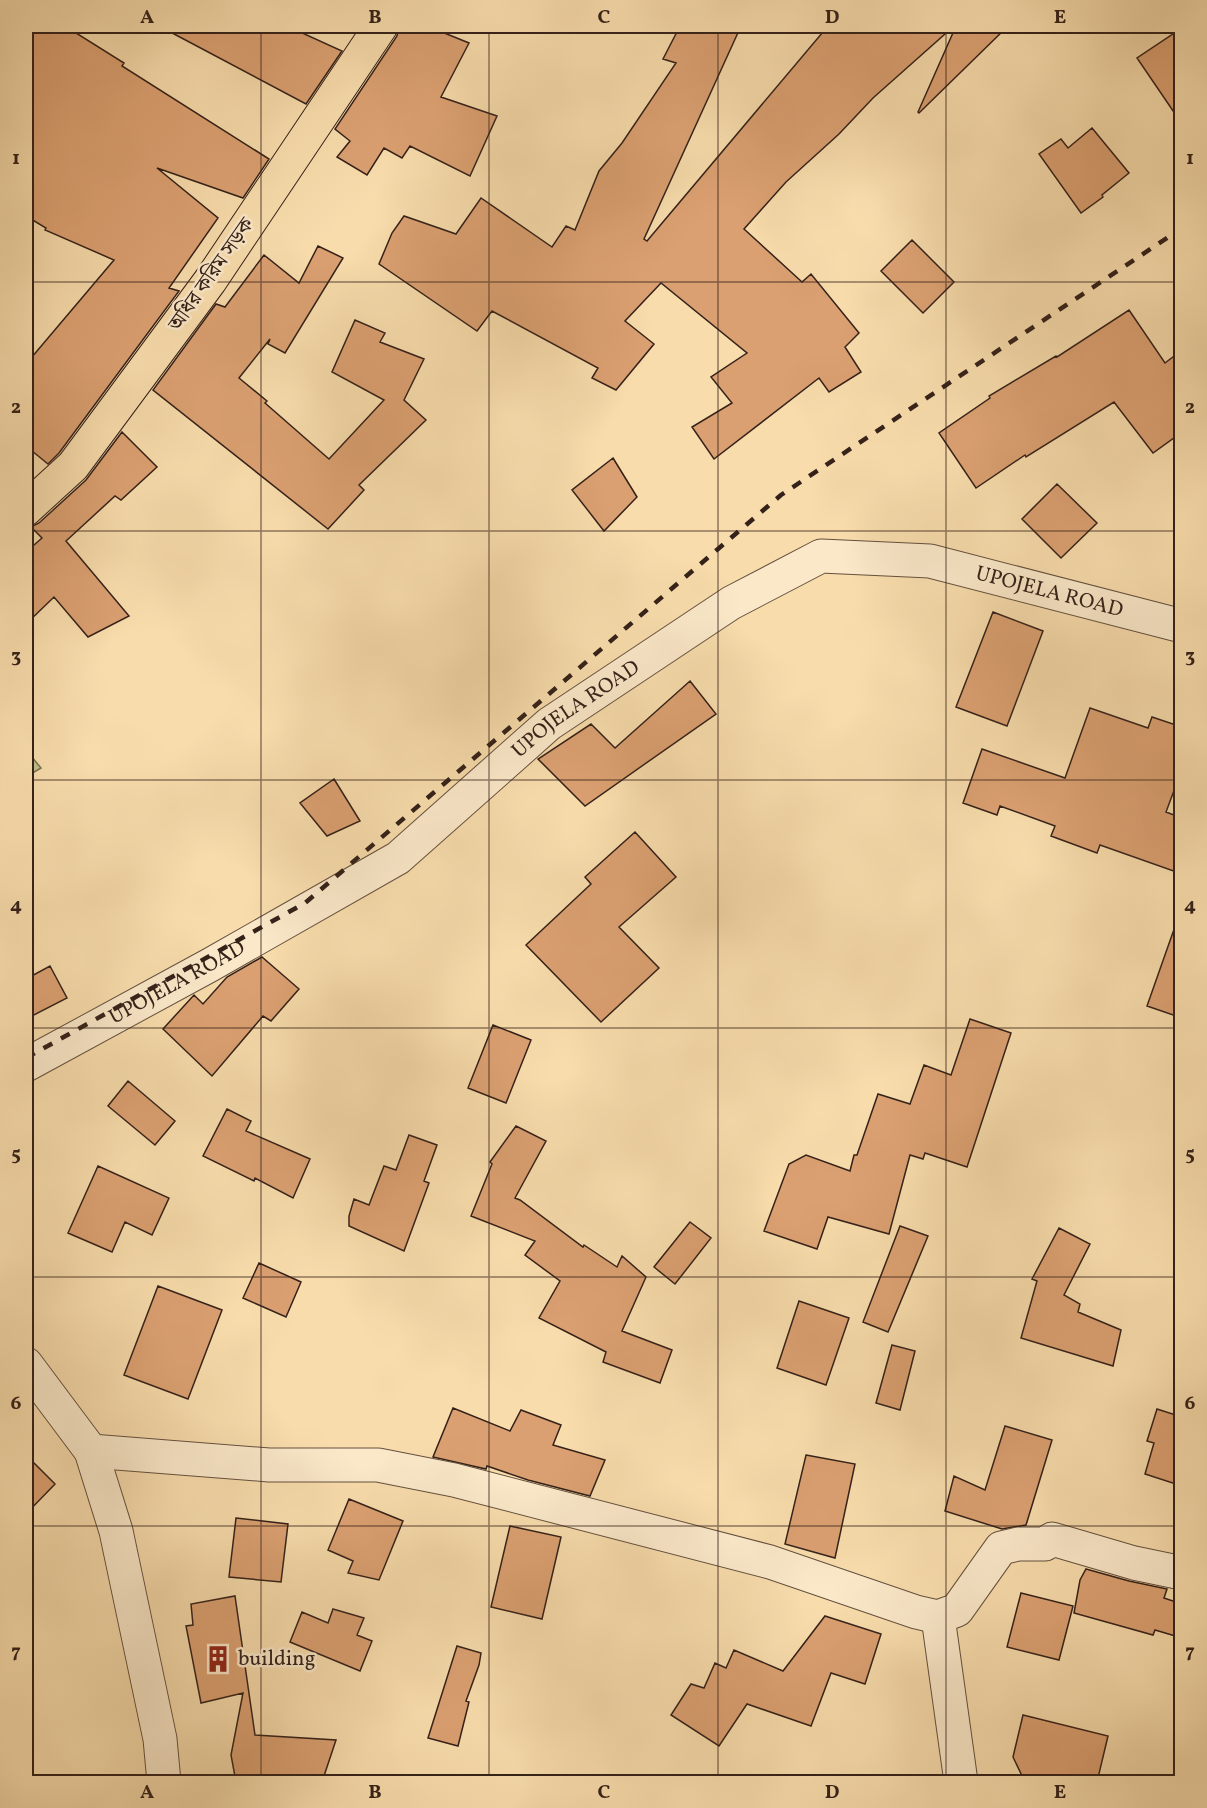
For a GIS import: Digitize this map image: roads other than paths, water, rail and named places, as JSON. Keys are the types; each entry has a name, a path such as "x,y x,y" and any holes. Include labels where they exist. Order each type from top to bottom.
{"main road":[{"name":"অধির করিম সড়ক","path":"26,509 73,466 210,281 381,26"}],"street":[{"name":"UPOJELA ROAD","path":"26,1065 210,965 398,858 549,724 731,603 821,556 930,561 1182,626"},
{"path":"26,1364 91,1451 116,1531 160,1739 164,1782"},
{"path":"91,1451 269,1465 378,1465 443,1478 770,1562 916,1612 938,1617 957,1610 1001,1548 1018,1544 1045,1544 1052,1539 1134,1563 1182,1573"},
{"path":"938,1617 961,1782"}],"railway":[{"path":"26,1058 305,903 781,495 1182,228"}],"place":[{"name":"building","path":"218,1659"}]}
